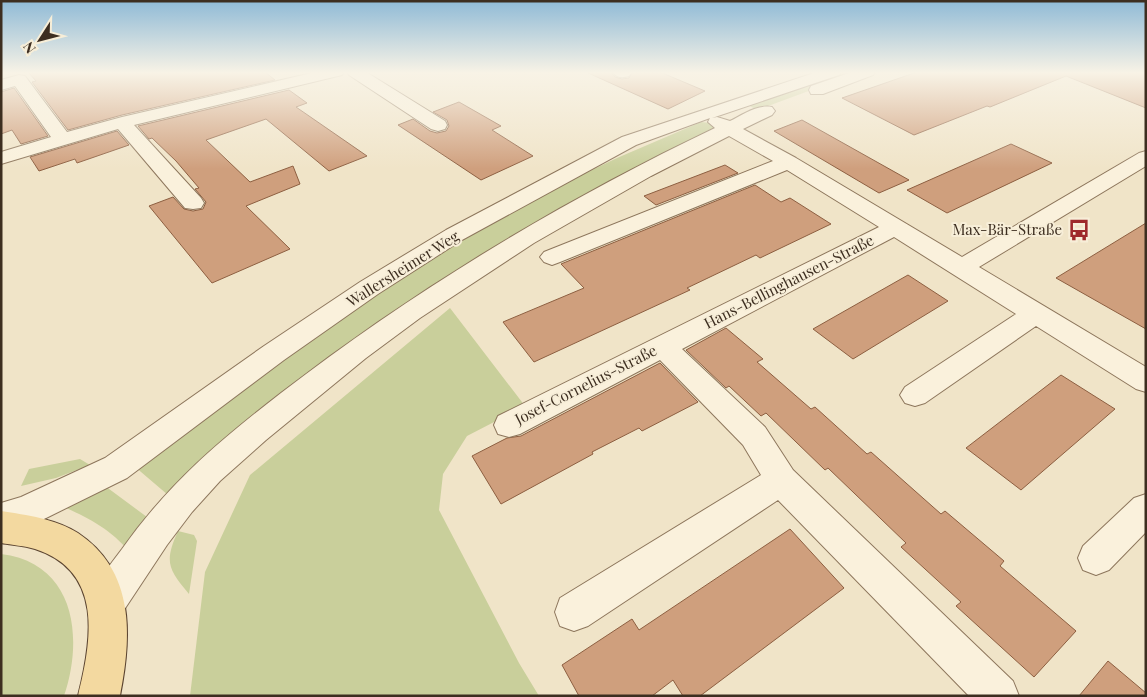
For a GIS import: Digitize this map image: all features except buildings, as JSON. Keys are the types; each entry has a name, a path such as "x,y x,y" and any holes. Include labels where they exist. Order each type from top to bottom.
{"main road":[{"path":"1,527 45,534 62,542 78,553 90,566 100,583 107,602 110,625 109,651 99,696"}],"street":[{"path":"36,105 62,139"},
{"path":"1,158 186,105"},
{"path":"406,105 438,125"},
{"name":"Wallersheimer Weg","path":"1,519 28,510 116,468 290,342 369,288 454,236 629,141 737,105"},
{"path":"107,602 138,554 169,514 209,471 334,367 441,290 626,179 728,128 780,105"},
{"name":"Hans-Bellinghausen-Straße","path":"694,119 716,121 789,162 1146,381"},
{"path":"122,122 192,203"},
{"path":"962,268 1146,158"},
{"path":"552,257 789,162"},
{"name":"Hans-Bellinghausen-Straße","path":"672,341 896,227"},
{"path":"915,395 1036,313"},
{"name":"Josef-Cornelius-Straße","path":"509,425 672,341 754,436 781,480 983,691"},
{"path":"574,612 781,480"},
{"path":"1096,558 1146,509"}],"green space":[{"path":"749,105 772,105 757,110"},
{"path":"701,122 711,123 718,127 543,221 168,495 134,466 294,349 464,236 548,191 617,158"},
{"path":"450,308 525,406 467,436 443,474 439,510 519,663 539,696 190,696 205,572 250,475"},
{"path":"80,459 90,465 56,478 21,486 29,469"},
{"path":"101,483 151,520 130,552 113,535 95,522 52,502"},
{"path":"178,531 194,535 197,541 189,594 176,578 170,565 171,550"},
{"path":"1,554 26,560 45,572 59,587 68,606 73,650 64,696 1,696"}],"place":[{"name":"Max-Bär-Straße","path":"1079,230"}]}
